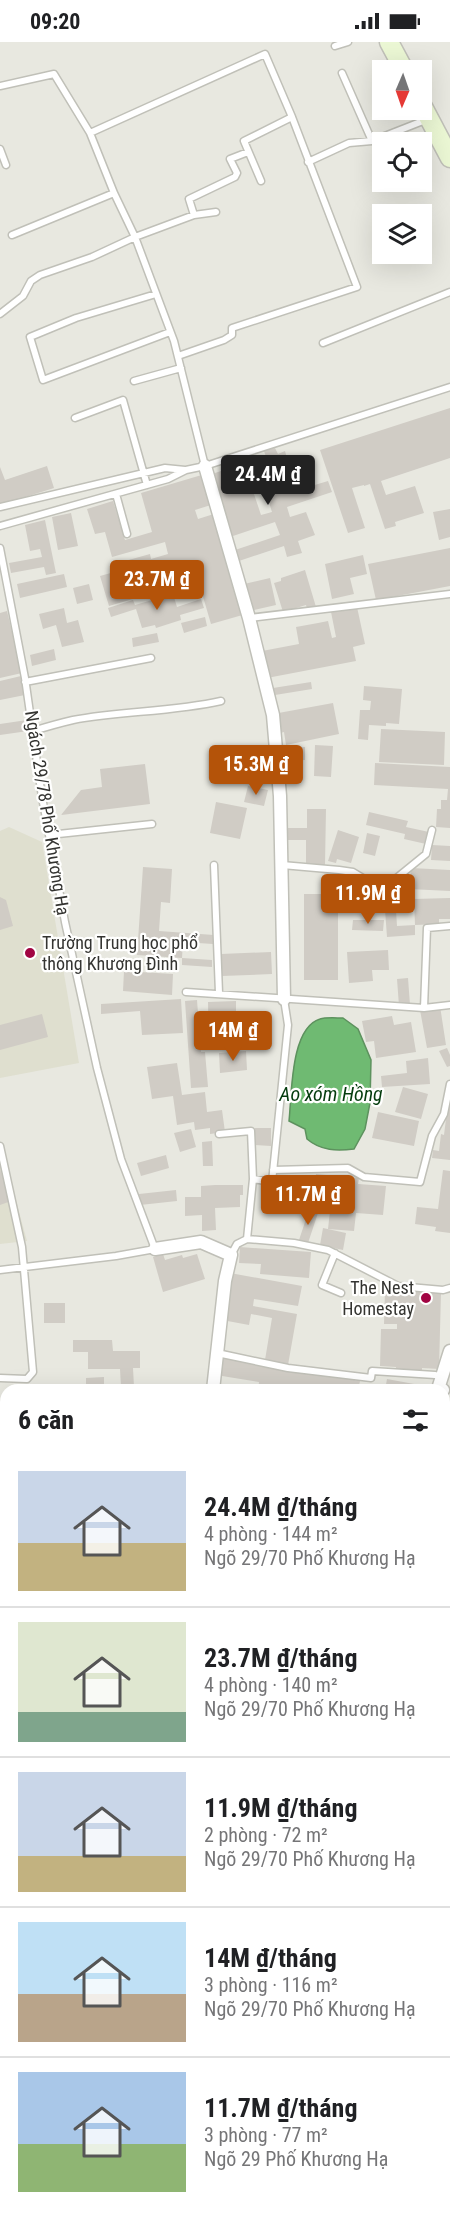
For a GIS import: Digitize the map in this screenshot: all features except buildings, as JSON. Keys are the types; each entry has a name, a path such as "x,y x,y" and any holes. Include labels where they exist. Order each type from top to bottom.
{"main road":[{"path":"389,42 399,60"},
{"path":"429,120 450,158"}],"street":[{"path":"205,466 249,618 273,715 280,795 284,999"},
{"path":"155,1249 201,1242 231,1256 225,1281 213,1384"},
{"path":"440,1384 450,1351"}],"lane":[{"path":"335,46 348,42"},
{"path":"90,133 265,54 292,117 357,287 232,328 232,335 224,340 178,356"},
{"path":"308,162 349,143 372,141 342,73"},
{"path":"0,86 54,74 90,133 114,193 135,237 170,332 205,466"},
{"path":"261,181 244,141 292,117"},
{"path":"388,132 410,120"},
{"path":"0,149 6,165"},
{"path":"194,215 189,199 235,177 237,173 230,159 249,152"},
{"path":"12,235 114,193"},
{"path":"0,314 23,296 31,281 40,276 194,215 216,212"},
{"path":"323,343 450,292"},
{"path":"156,294 87,314 30,337 43,380 170,332"},
{"path":"134,381 181,368"},
{"path":"0,526 168,480 186,470 205,466 450,387"},
{"path":"75,418 123,400 147,485"},
{"path":"0,507 144,472 165,468 186,470"},
{"path":"101,482 105,497"},
{"path":"56,494 60,509"},
{"path":"116,494 127,534"},
{"name":"Ngách 29/78 Phố Khương Hạ","path":"0,548 65,922 97,1068 121,1159 155,1249"},
{"path":"249,618 450,594"},
{"path":"25,682 114,663 151,658"},
{"path":"33,731 74,720 152,710 183,709 220,701"},
{"path":"49,836 152,824"},
{"path":"282,866 346,871 368,880 394,880 426,854 432,830"},
{"path":"214,865 219,993"},
{"path":"424,1008 427,928 450,926"},
{"path":"186,992 424,1008 450,1005"},
{"path":"254,1179 272,1182 288,1025 284,999"},
{"path":"273,1170 348,1168 364,1177 420,1182 432,1136 444,1114 450,1083"},
{"path":"219,1134 251,1131 254,1179 247,1239"},
{"path":"0,1146 18,1221 33,1372 27,1379 0,1378"},
{"path":"231,1256 237,1244 247,1239 294,1243 328,1250 398,1286 443,1290 450,1288"},
{"path":"0,1270 155,1249"},
{"path":"335,1253 322,1285 341,1293"},
{"path":"216,1353 288,1368 371,1378 372,1371 435,1375"}],"shaded area":[{"name":"Trường Trung học phổ thông Khương Đình","path":"9,827 42,842 79,1063 0,1078 0,831"},
{"path":"0,1143 27,1241 0,1244"}],"water":[{"name":"Ao xóm Hồng","path":"343,1018 358,1029 371,1060 370,1103 365,1129 354,1149 335,1150 312,1143 307,1139 305,1129 289,1121 294,1064 303,1035 310,1025 320,1019"}],"place":[{"name":"Trường Trung học phổ thông Khương Đình","path":"30,953"},
{"name":"The Nest Homestay","path":"426,1298"}]}
